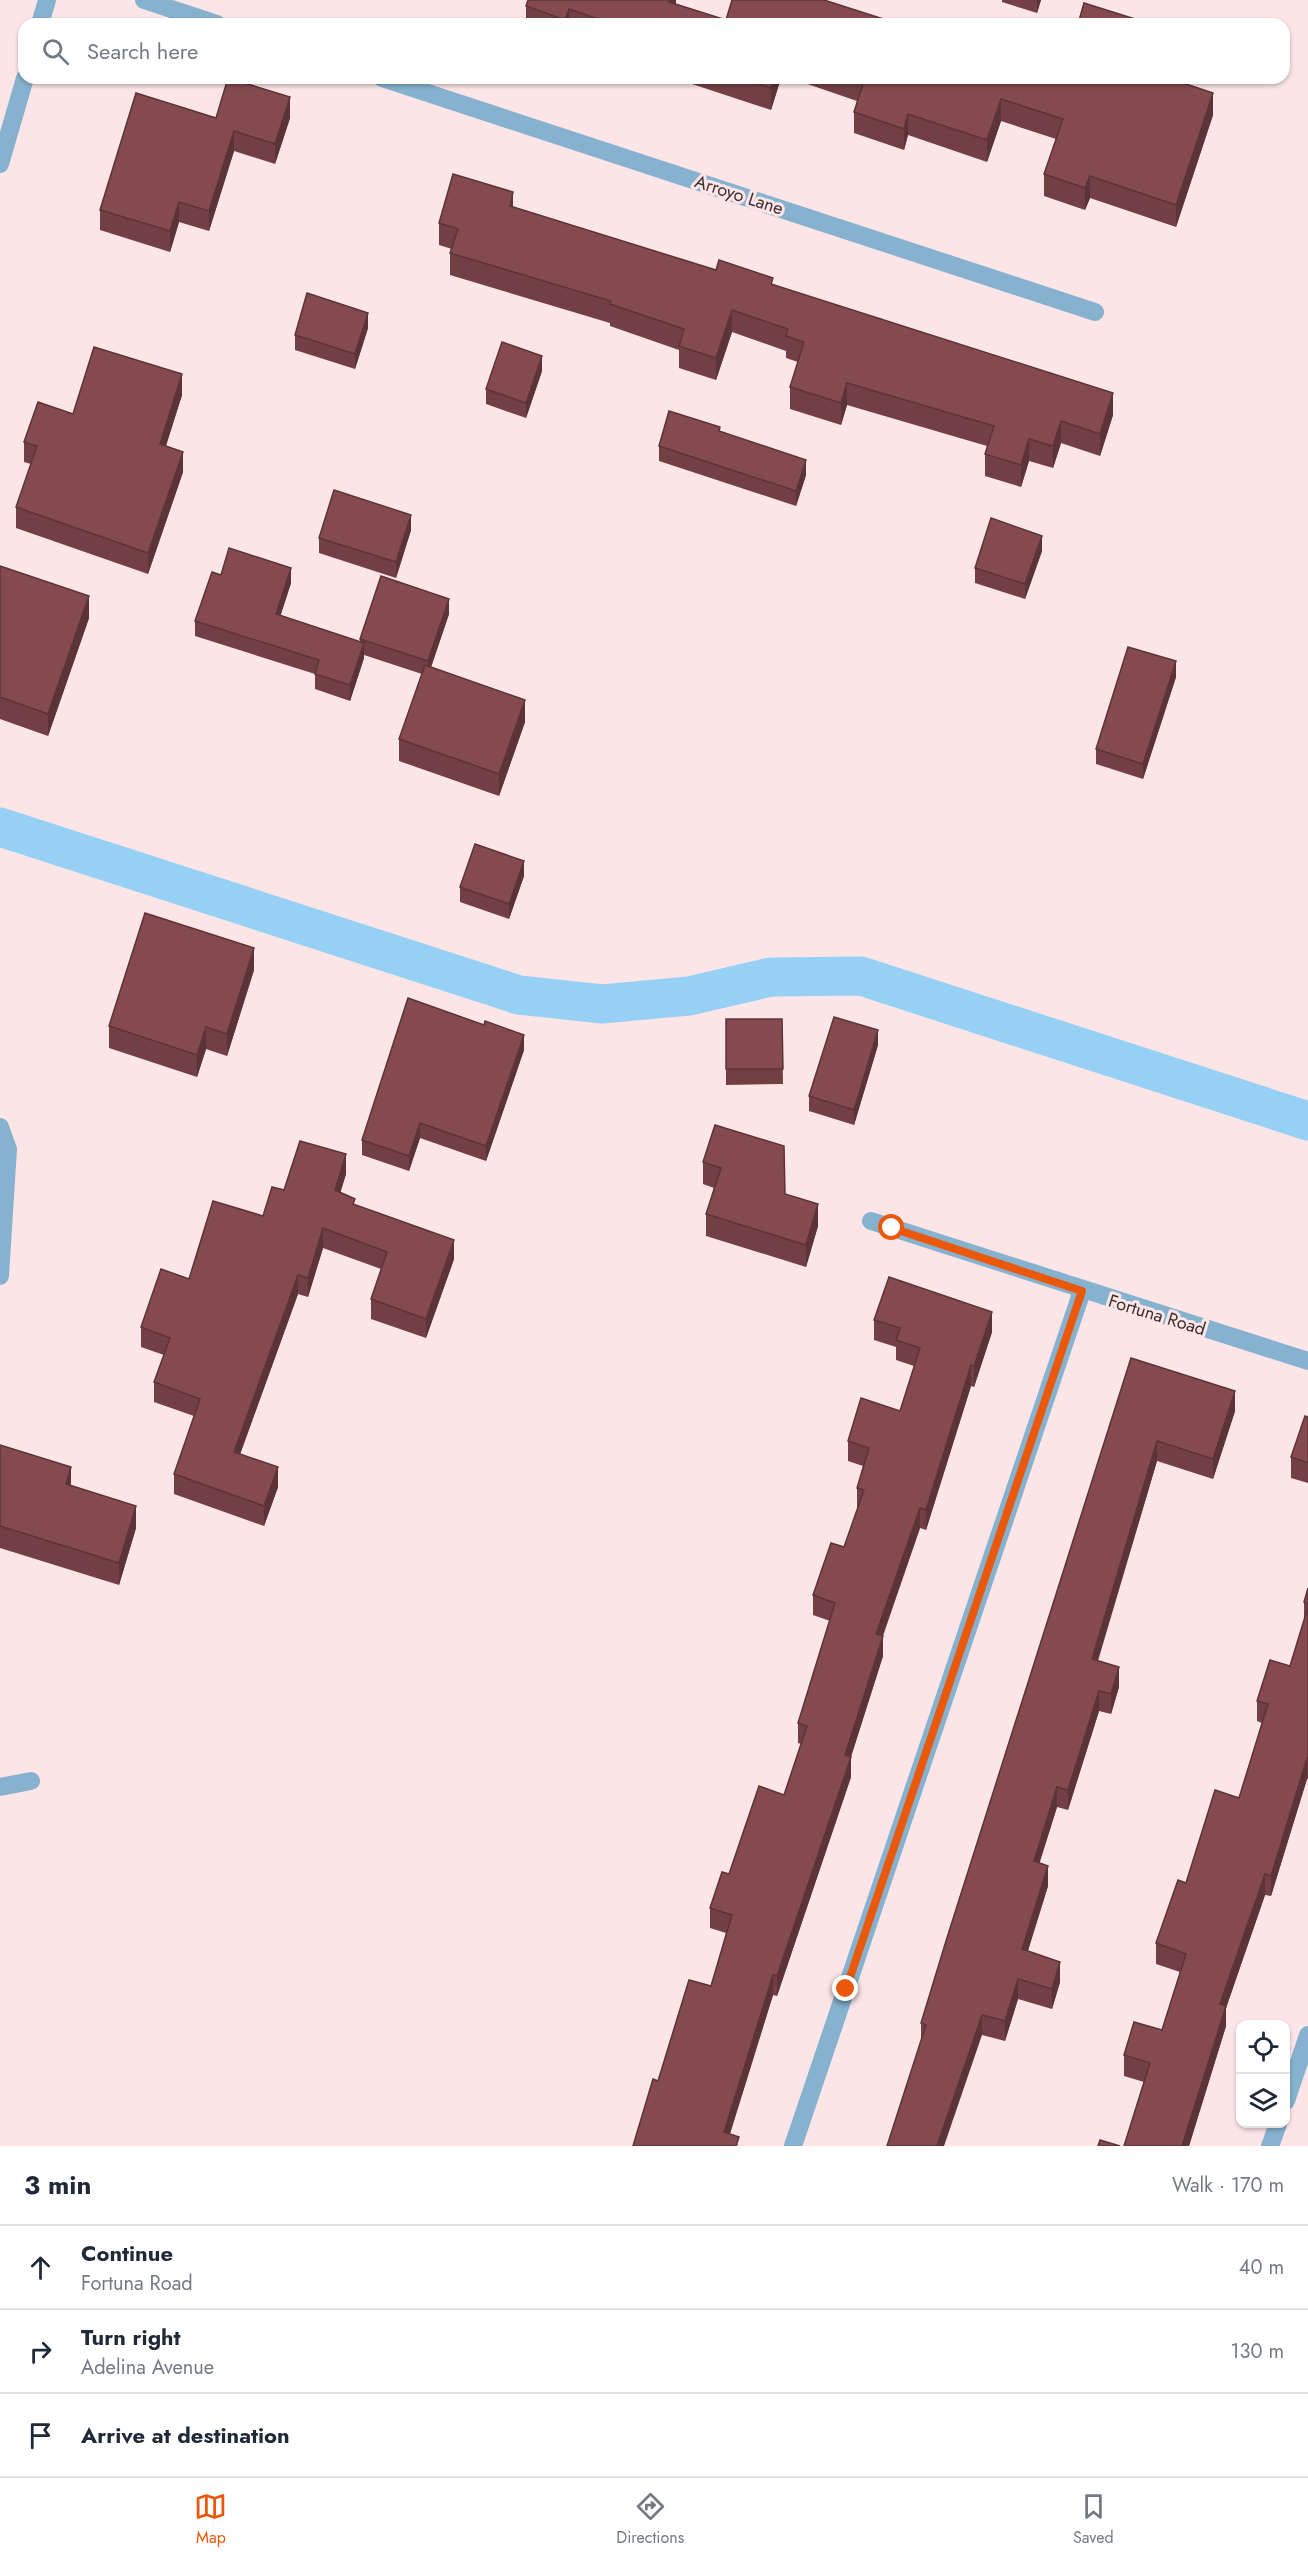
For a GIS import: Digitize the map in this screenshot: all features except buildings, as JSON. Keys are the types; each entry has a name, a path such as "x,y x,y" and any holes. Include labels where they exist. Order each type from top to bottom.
{"street":[{"path":"42,18 47,0"},
{"path":"144,0 199,18"},
{"path":"0,164 23,84"},
{"name":"Arroyo Lane","path":"400,84 1095,312"},
{"path":"0,1127 8,1149 0,1276"},
{"name":"Fortuna Road","path":"871,1221 1082,1291 1308,1361"},
{"path":"793,2146 1082,1291"},
{"path":"0,1787 31,1781"},
{"path":"1290,2089 1308,2035"},
{"path":"1270,2146 1277,2128"}],"waterway":[{"path":"0,827 519,995 602,1004 689,996 771,977 861,976 1308,1121"}],"route":[{"path":"846,1989 1082,1291 892,1228"}]}
